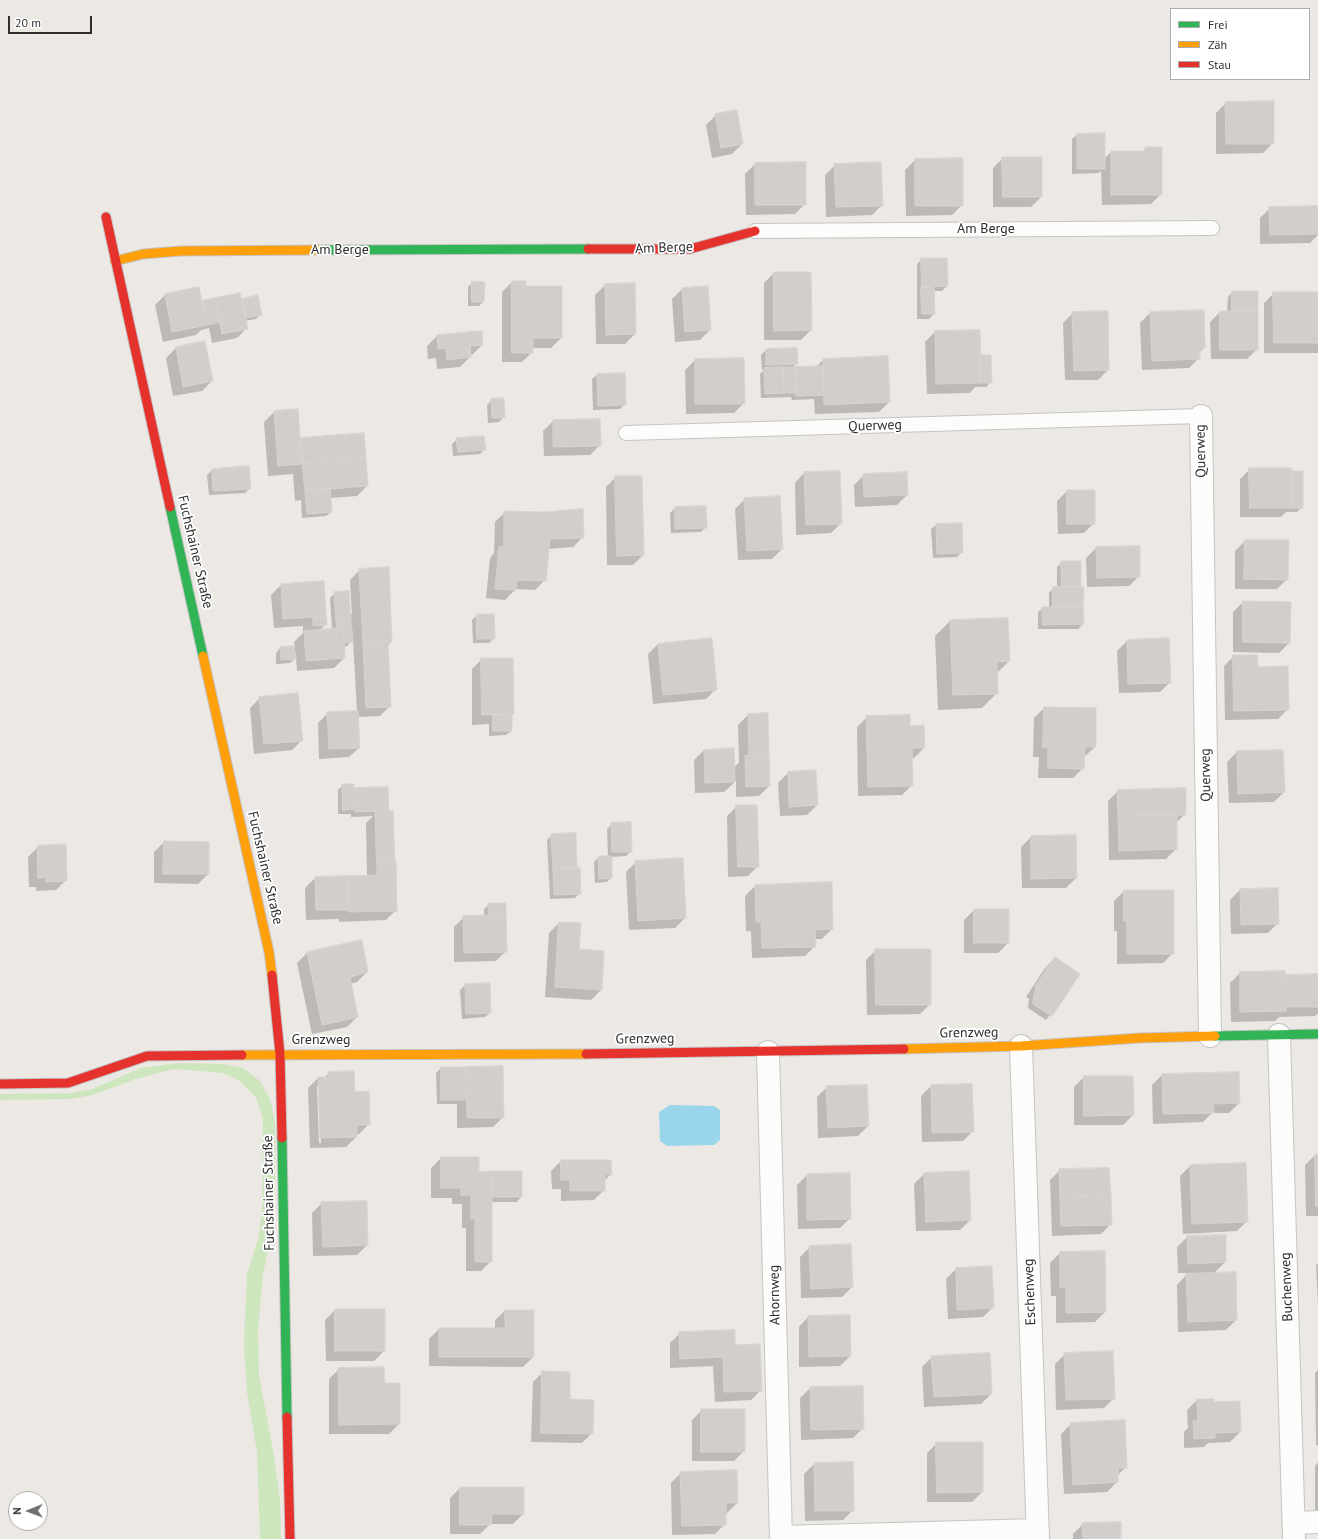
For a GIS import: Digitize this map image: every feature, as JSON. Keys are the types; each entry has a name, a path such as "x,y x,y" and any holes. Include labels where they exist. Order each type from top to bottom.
{"street":[{"name":"Fuchshainer Straße","path":"106,218 270,952 280,1054 290,1539"},
{"name":"Am Berge","path":"115,261 144,254 181,251 690,249 755,231"},
{"name":"Querweg","path":"1200,416 1210,1036"},
{"name":"Grenzweg","path":"0,1084 68,1083 147,1056 768,1052 1021,1046 1140,1038 1318,1034"},
{"name":"Buchenweg","path":"1287,1035 1294,1531"},
{"name":"Eschenweg","path":"1021,1046 1038,1534"},
{"name":"Ahornweg","path":"768,1052 781,1538"},
{"path":"1294,1531 1318,1522"},
{"path":"781,1538 1038,1534"}],"lane":[{"name":"Am Berge","path":"755,231 1212,228"},
{"name":"Querweg","path":"626,433 1200,416"}],"green space":[{"path":"178,1063 223,1064 243,1068 260,1081 270,1099 275,1122 275,1212 263,1276 258,1329 259,1375 274,1456 280,1499 281,1539 260,1539 257,1452 247,1393 244,1344 247,1274 258,1239 262,1213 263,1119 256,1098 240,1081 223,1073 174,1069 136,1079 92,1095 71,1099 0,1100 0,1094 71,1093 92,1089 141,1068"}],"water":[{"path":"670,1105 714,1106 720,1110 720,1140 714,1145 667,1146 660,1141 659,1112"}],"building":[{"path":"1274,101 1274,144 1226,144 1225,102"},
{"path":"737,110 743,144 721,148 715,114"},
{"path":"1105,133 1105,169 1077,169 1077,134"},
{"path":"1145,147 1162,147 1162,195 1111,195 1111,151 1146,151"},
{"path":"1002,157 1042,157 1042,197 1003,197"},
{"path":"963,158 963,206 915,206 915,159"},
{"path":"806,162 806,205 755,205 755,163"},
{"path":"881,162 883,206 836,207 834,164"},
{"path":"1318,206 1318,234 1270,235 1269,207"},
{"path":"921,258 947,258 948,286 922,287"},
{"path":"774,272 811,272 812,330 774,331"},
{"path":"472,281 485,282 484,302 472,302"},
{"path":"512,281 526,281 526,286 562,286 562,338 533,338 533,353 512,353"},
{"path":"635,283 636,334 606,335 605,284"},
{"path":"708,286 711,330 685,332 682,288"},
{"path":"199,287 207,325 172,332 165,294"},
{"path":"921,287 934,287 935,314 922,314"},
{"path":"1232,291 1258,291 1258,311 1232,311"},
{"path":"1273,292 1318,292 1318,343 1274,343"},
{"path":"240,293 248,329 222,334 215,298"},
{"path":"258,295 262,315 246,318 242,299"},
{"path":"215,298 220,322 207,325 202,301"},
{"path":"1204,310 1205,348 1200,349 1200,359 1152,361 1150,312"},
{"path":"1108,311 1109,370 1074,371 1072,312"},
{"path":"1220,311 1258,311 1258,350 1220,350"},
{"path":"980,330 981,383 936,384 935,331"},
{"path":"482,331 483,345 470,346 471,357 447,360 446,348 438,349 437,335"},
{"path":"205,341 213,381 183,387 176,347"},
{"path":"797,348 798,364 766,365 766,349"},
{"path":"980,355 991,355 992,383 981,383"},
{"path":"888,356 890,402 824,405 823,359"},
{"path":"744,358 745,404 695,404 695,359"},
{"path":"823,366 824,395 796,396 795,367"},
{"path":"783,367 784,393 765,394 764,368"},
{"path":"783,367 795,367 796,393 784,393"},
{"path":"625,373 626,405 598,406 597,374"},
{"path":"504,398 505,418 492,418 491,399"},
{"path":"298,409 302,464 278,466 274,411"},
{"path":"600,419 601,446 553,447 553,420"},
{"path":"364,433 366,459 302,464 301,438"},
{"path":"484,436 486,450 458,452 456,438"},
{"path":"366,459 368,486 305,491 302,464"},
{"path":"249,466 251,489 213,491 212,469"},
{"path":"1249,468 1292,468 1292,508 1250,508"},
{"path":"840,471 842,524 806,525 804,472"},
{"path":"1292,471 1303,471 1303,508 1292,508"},
{"path":"907,472 908,495 864,497 863,474"},
{"path":"615,476 642,476 644,555 617,556"},
{"path":"330,489 332,512 307,514 305,491"},
{"path":"1067,490 1095,490 1095,524 1067,524"},
{"path":"780,496 783,549 747,551 744,498"},
{"path":"706,506 707,528 675,529 675,507"},
{"path":"583,509 584,538 550,539 546,581 517,580 516,590 495,589 499,547 504,546 504,511 544,512"},
{"path":"962,523 963,553 937,554 936,524"},
{"path":"1245,540 1289,540 1288,580 1244,579"},
{"path":"1140,546 1140,577 1097,578 1096,547"},
{"path":"1061,561 1081,561 1081,587 1062,587"},
{"path":"389,567 392,642 363,643 359,569"},
{"path":"324,581 326,616 283,619 281,584"},
{"path":"1053,587 1084,587 1083,607 1053,607"},
{"path":"349,591 351,620 336,621 334,592"},
{"path":"1243,601 1291,602 1290,643 1243,642"},
{"path":"1042,607 1083,607 1084,624 1043,625"},
{"path":"477,614 494,614 495,639 477,639"},
{"path":"326,616 327,625 313,626 313,617"},
{"path":"1008,618 1010,661 997,662 998,694 953,695 950,620"},
{"path":"351,620 353,642 344,643 343,628 337,628 336,621"},
{"path":"343,628 345,658 306,661 304,631"},
{"path":"712,638 717,690 663,695 658,644"},
{"path":"1169,638 1171,683 1128,684 1127,640"},
{"path":"388,642 391,707 366,708 363,643"},
{"path":"294,646 296,659 281,660 280,647"},
{"path":"1233,655 1257,655 1258,667 1288,666 1289,710 1234,711"},
{"path":"481,658 513,658 514,714 482,715"},
{"path":"298,693 303,741 264,744 259,697"},
{"path":"1044,707 1096,708 1096,747 1085,747 1084,769 1048,768 1048,747 1043,747"},
{"path":"358,711 360,748 329,749 327,712"},
{"path":"768,713 769,755 749,755 748,714"},
{"path":"493,715 512,715 512,731 493,731"},
{"path":"910,715 910,726 924,725 925,748 912,748 913,786 868,787 866,716"},
{"path":"734,748 735,782 705,783 704,750"},
{"path":"1283,750 1285,792 1238,794 1237,751"},
{"path":"769,755 770,786 746,787 745,756"},
{"path":"816,770 818,805 789,807 788,772"},
{"path":"342,784 354,784 355,809 343,810"},
{"path":"388,787 389,811 355,812 354,788"},
{"path":"1186,788 1186,815 1118,816 1117,790"},
{"path":"736,805 757,805 759,867 738,867"},
{"path":"393,811 394,840 376,840 375,812"},
{"path":"1177,815 1177,849 1119,851 1118,816"},
{"path":"631,822 632,852 612,852 611,823"},
{"path":"576,833 577,868 553,869 551,834"},
{"path":"1076,835 1077,878 1031,879 1031,836"},
{"path":"376,840 394,840 395,862 377,863"},
{"path":"164,841 209,842 209,874 163,874"},
{"path":"66,844 67,881 46,882 46,877 38,878 37,846"},
{"path":"599,856 612,856 612,878 599,879"},
{"path":"683,858 686,918 638,921 635,861"},
{"path":"396,862 397,911 349,912 347,876 377,875 377,863"},
{"path":"580,868 581,894 554,895 553,869"},
{"path":"347,876 348,910 316,910 315,877"},
{"path":"832,882 833,929 815,930 816,947 762,948 761,922 756,922 755,885"},
{"path":"1278,888 1279,924 1241,925 1240,889"},
{"path":"1124,890 1174,890 1174,954 1127,954 1127,921 1124,921"},
{"path":"488,903 506,903 506,915 489,915"},
{"path":"974,909 1009,909 1009,943 974,943"},
{"path":"506,915 507,952 464,953 463,916"},
{"path":"559,922 581,923 579,949 604,951 602,990 555,987"},
{"path":"362,940 368,972 350,977 358,1017 322,1025 307,952"},
{"path":"875,949 931,949 931,1005 876,1005"},
{"path":"1055,957 1080,974 1061,1003 1036,986"},
{"path":"1285,971 1286,1011 1240,1012 1240,972"},
{"path":"1318,974 1318,1007 1286,1007 1285,975"},
{"path":"490,983 491,1013 466,1014 465,984"},
{"path":"1036,986 1061,1003 1052,1016 1033,1004"},
{"path":"503,1066 504,1118 467,1118 466,1067"},
{"path":"441,1067 466,1067 467,1100 441,1100"},
{"path":"354,1071 355,1092 369,1091 370,1125 357,1125 357,1137 320,1138 318,1077 329,1077 328,1072"},
{"path":"1239,1072 1240,1103 1213,1104 1214,1113 1163,1114 1162,1074"},
{"path":"1084,1076 1133,1076 1134,1115 1084,1116"},
{"path":"972,1084 974,1132 932,1133 931,1085"},
{"path":"867,1085 869,1126 828,1128 826,1086"},
{"path":"1315,1154 1318,1154 1318,1206 1316,1206"},
{"path":"441,1157 479,1157 479,1172 492,1171 492,1262 475,1262 475,1218 471,1219 471,1195 461,1195 461,1188 441,1188"},
{"path":"561,1160 611,1160 612,1175 605,1174 605,1191 570,1191 570,1180 561,1180"},
{"path":"1246,1163 1248,1222 1192,1224 1190,1165"},
{"path":"1109,1168 1111,1195 1060,1197 1059,1169"},
{"path":"492,1171 522,1171 522,1197 492,1197"},
{"path":"969,1171 971,1220 926,1222 924,1173"},
{"path":"850,1173 851,1219 807,1220 807,1174"},
{"path":"1111,1195 1112,1225 1061,1226 1060,1197"},
{"path":"367,1201 368,1245 323,1247 321,1202"},
{"path":"1226,1235 1226,1262 1188,1264 1187,1236"},
{"path":"851,1244 853,1287 811,1289 809,1246"},
{"path":"1105,1251 1106,1312 1066,1313 1066,1287 1060,1287 1060,1252"},
{"path":"992,1266 994,1308 957,1310 956,1268"},
{"path":"1236,1272 1237,1320 1188,1322 1186,1274"},
{"path":"335,1309 385,1309 385,1351 335,1351"},
{"path":"505,1310 534,1310 534,1357 439,1357 439,1328 505,1328"},
{"path":"850,1315 851,1356 809,1357 808,1316"},
{"path":"735,1330 735,1345 760,1344 762,1391 724,1392 723,1357 680,1359 679,1332"},
{"path":"1113,1351 1115,1399 1066,1400 1064,1353"},
{"path":"990,1353 992,1394 934,1397 931,1356"},
{"path":"384,1367 385,1383 400,1383 400,1424 339,1425 338,1368"},
{"path":"542,1371 570,1372 570,1399 594,1400 593,1434 541,1433"},
{"path":"863,1386 864,1429 811,1430 810,1387"},
{"path":"1197,1399 1214,1399 1214,1402 1240,1401 1241,1432 1215,1433 1215,1438 1194,1439 1193,1421 1198,1421"},
{"path":"701,1409 745,1409 745,1452 701,1452"},
{"path":"1125,1420 1127,1468 1118,1468 1118,1482 1073,1485 1070,1423"},
{"path":"936,1442 983,1442 983,1492 937,1493"},
{"path":"853,1462 854,1511 815,1511 814,1463"},
{"path":"737,1470 738,1503 726,1503 726,1525 682,1526 680,1472"},
{"path":"460,1487 524,1487 524,1514 492,1514 491,1525 460,1525"},
{"path":"1121,1522 1121,1539 1083,1539 1082,1523"}],"traffic: fast":[{"path":"320,250 588,249"},
{"path":"170,507 203,656"},
{"path":"1215,1036 1318,1034"},
{"path":"282,1138 287,1417"}],"traffic: slow":[{"path":"115,261 143,254 181,251 320,250"},
{"path":"203,656 269,952 272,975"},
{"path":"904,1049 1021,1046 1140,1038 1215,1036"},
{"path":"242,1055 586,1054"}],"traffic: jam":[{"path":"106,217 170,507"},
{"path":"588,249 690,249 755,231"},
{"path":"272,975 280,1054 282,1138"},
{"path":"586,1054 904,1049"},
{"path":"0,1084 68,1083 147,1056 242,1055"},
{"path":"287,1417 290,1539"}]}
